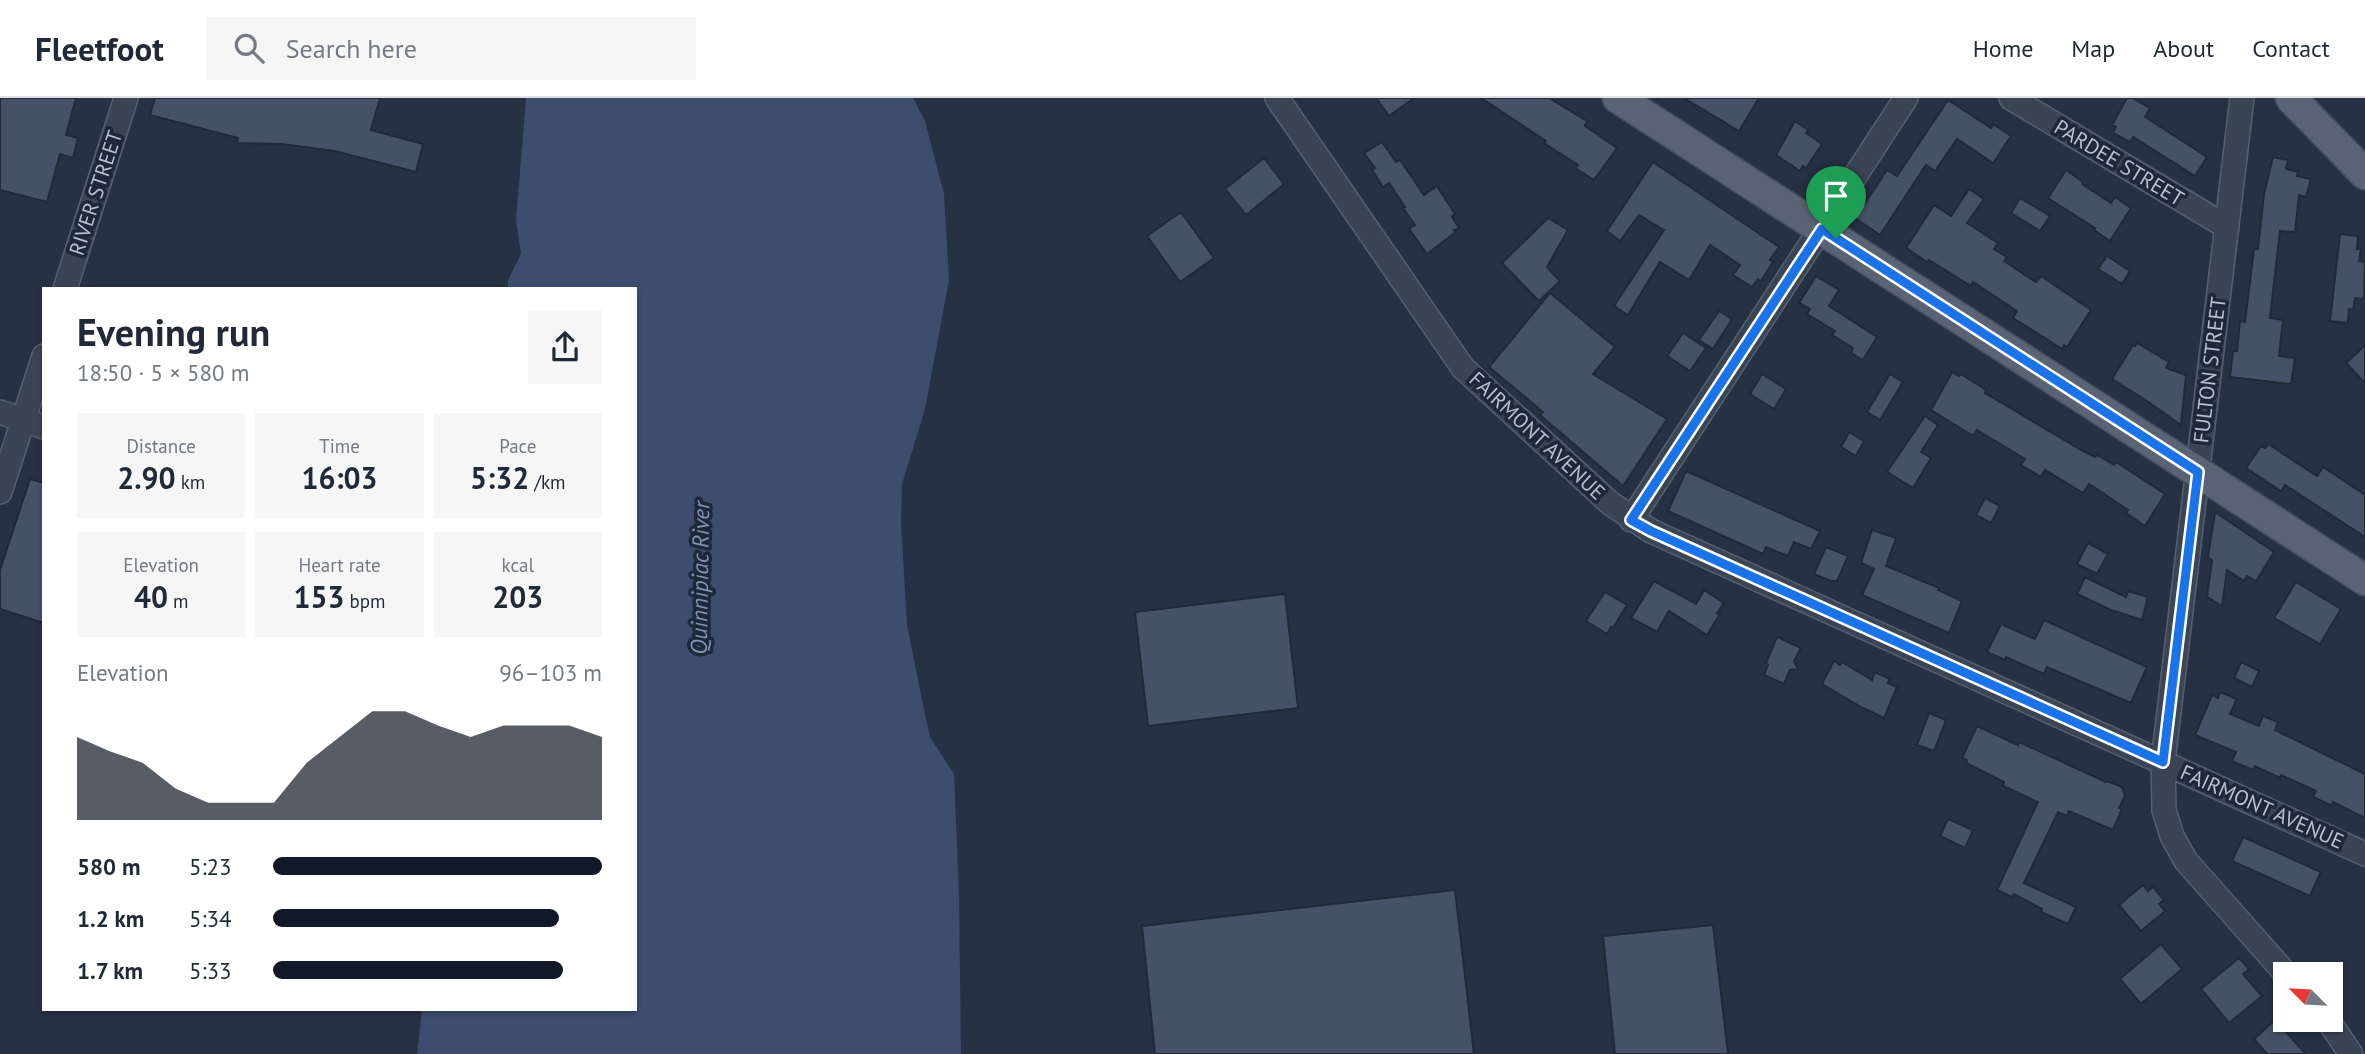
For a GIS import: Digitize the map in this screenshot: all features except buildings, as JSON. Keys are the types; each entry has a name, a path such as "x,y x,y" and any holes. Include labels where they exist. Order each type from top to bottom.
{"main road":[{"path":"1618,98 2365,580"},
{"path":"2291,98 2365,174"}],"street":[{"name":"RIVER STREET","path":"66,287 126,98"},
{"name":"FAIRMONT AVENUE","path":"1277,98 1463,368 1631,520 2365,854"},
{"path":"1631,520 1906,98"},
{"name":"PARDEE STREET","path":"2011,98 2227,227"},
{"name":"FULTON STREET","path":"2242,98 2163,762 2164,810 2172,836 2186,861 2275,962"},
{"path":"0,492 34,423 42,369"},
{"path":"0,412 34,423"},
{"path":"2336,1032 2351,1054"}],"water":[{"name":"Quinnipiac River","path":"526,98 913,98 925,121 944,194 949,280 925,409 902,484 901,523 907,625 922,700 930,737 954,774 961,1054 417,1054 422,1011 637,1011 637,287 508,287 508,280 521,254 516,220"}],"route":[{"path":"1822,229 1836,238 2198,472 2163,762 1631,520 1822,229"}]}
